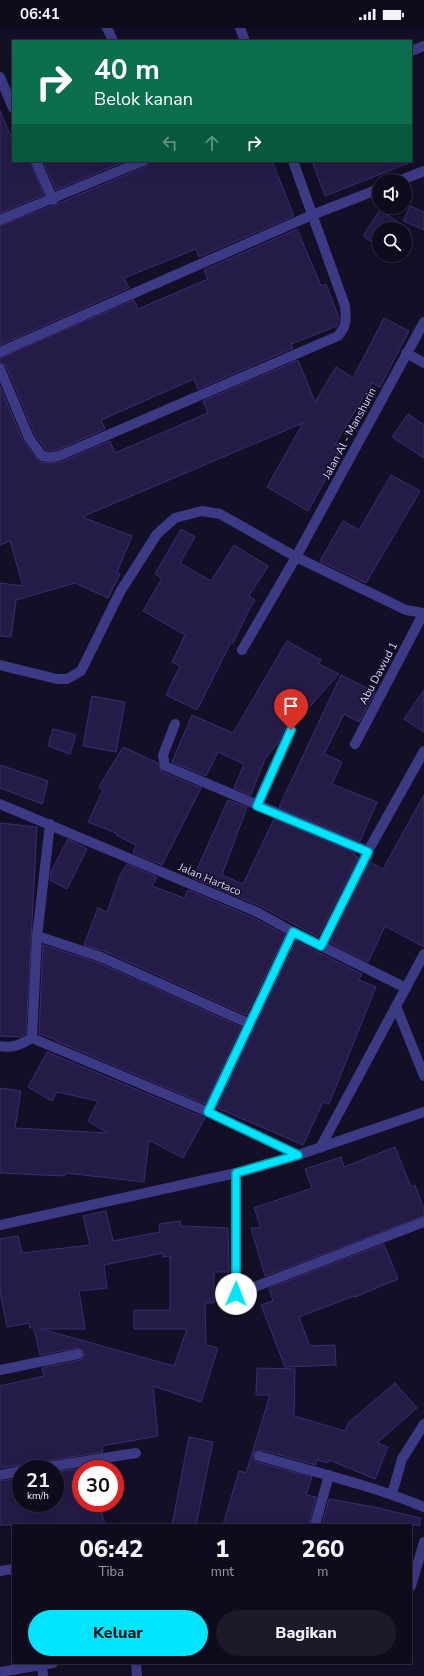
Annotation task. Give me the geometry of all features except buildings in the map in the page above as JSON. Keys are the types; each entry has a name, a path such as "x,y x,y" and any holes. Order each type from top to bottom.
{"street":[{"path":"107,28 113,40"},
{"path":"240,28 245,40"},
{"path":"412,51 424,46"},
{"path":"0,77 12,106"},
{"path":"36,162 53,200"},
{"path":"0,220 53,200 141,162"},
{"path":"0,369 29,438 36,450 42,456 49,458 59,456 338,336 345,328 345,306 293,162"},
{"path":"412,176 424,171"},
{"path":"0,352 312,215 372,192"},
{"name":"Jalan Al - Manshurin","path":"242,650 296,557 424,322"},
{"path":"406,353 424,363"},
{"path":"0,665 57,678 68,678 81,671 120,592 157,534 174,518 202,511 220,514 296,557 406,610 424,613"},
{"name":"Abu Dawud 1","path":"355,744 424,613"},
{"path":"175,724 164,755 165,766 368,852"},
{"path":"257,806 291,730"},
{"path":"321,946 368,852 424,751"},
{"name":"Jalan Hartaco","path":"0,804 257,912 293,932 406,988"},
{"path":"32,1038 37,936 50,824"},
{"path":"208,1112 293,932"},
{"path":"37,936 101,957 250,1024"},
{"path":"320,1148 424,954"},
{"path":"396,1006 424,1076"},
{"path":"0,1046 18,1046 32,1038"},
{"path":"32,1038 208,1112 298,1155"},
{"path":"0,1225 197,1180 236,1173 320,1148 424,1112"},
{"path":"236,1173 236,1294 424,1222"},
{"path":"0,1370 78,1354"},
{"path":"392,1494 402,1459 424,1424"},
{"path":"64,1464 136,1453"},
{"path":"259,1456 329,1474 392,1494 424,1507"},
{"path":"0,1475 12,1473"},
{"path":"315,1524 329,1474"},
{"path":"412,1583 424,1542"},
{"path":"0,1571 12,1568"},
{"path":"0,1672 48,1664"},
{"path":"136,1664 137,1676"},
{"path":"42,1665 43,1676"}],"route":[{"path":"236,1294 236,1173 298,1155 208,1112 293,932 321,946 368,852 257,806 291,730"}]}
